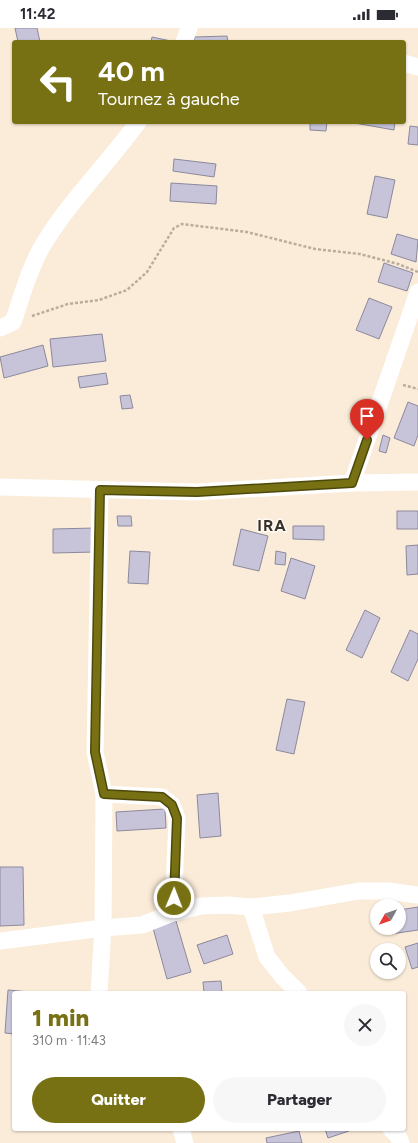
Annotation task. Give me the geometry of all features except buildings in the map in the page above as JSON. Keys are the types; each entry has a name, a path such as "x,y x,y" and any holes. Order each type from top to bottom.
{"street":[{"path":"185,40 189,28"},
{"path":"406,64 418,67"},
{"path":"7,325 42,246 69,206 115,153 137,124"},
{"path":"352,483 418,292"},
{"path":"0,486 197,492 352,483 418,482"},
{"path":"99,991 103,928 104,794 95,752 100,490"},
{"path":"104,794 162,797 172,805 177,818 173,913"},
{"path":"0,942 103,928 142,925 173,913 201,906 227,905 251,907 359,891 388,890 418,895"},
{"path":"251,907 267,956 282,976 297,991"},
{"path":"182,1131 185,1143"},
{"path":"393,1131 398,1136 401,1143"}],"path":[{"path":"7,325 68,304 99,300 127,290 147,272 174,228 182,224 247,232 315,249 360,254 398,264 418,272"}],"district":[{"name":"IRA","path":"272,525"}],"route":[{"path":"174,898 177,818 172,805 162,797 104,794 99,775 95,752 100,490 197,492 352,483 367,440"}]}
